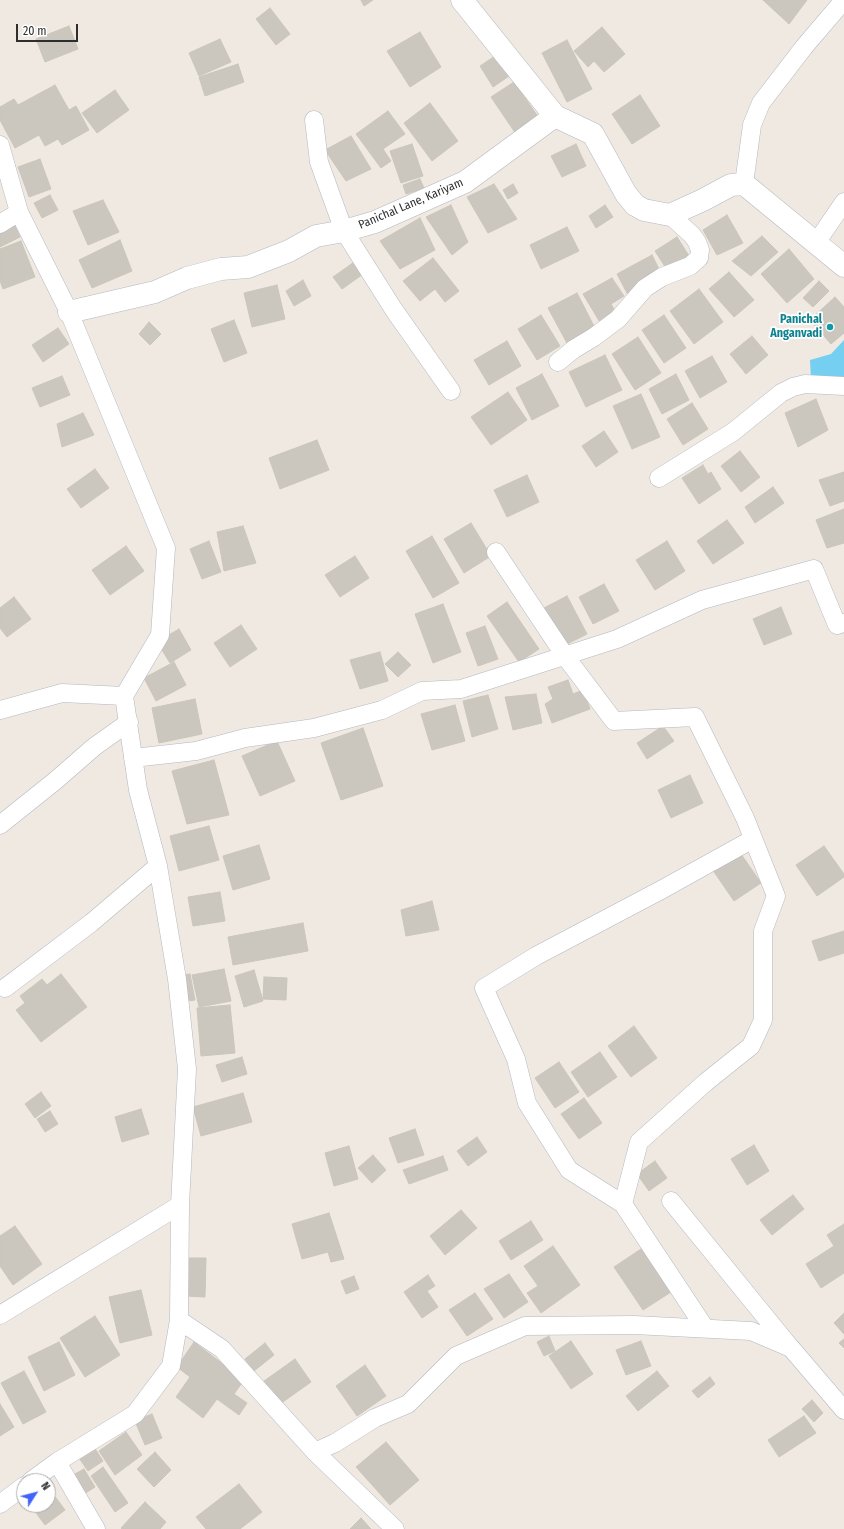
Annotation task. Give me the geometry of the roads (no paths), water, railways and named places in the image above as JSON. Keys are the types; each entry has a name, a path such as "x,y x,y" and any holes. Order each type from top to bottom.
{"street":[{"path":"462,0 555,116 594,134 626,194 635,205 644,210 670,215 692,235 700,250 699,258 690,266 662,277 645,288 618,319 594,338 574,348 558,362"},
{"path":"744,184 752,125 761,103 804,47 844,0"},
{"name":"Panichal Lane, Kariyam","path":"69,312 155,292 187,278 221,269 248,267 289,251 316,236 344,232 375,222 465,182 555,116"},
{"path":"314,120 318,162 344,232 394,310 451,391"},
{"path":"0,145 19,212 69,312 166,548 160,635 124,696 138,790 158,866 177,979 187,1069 180,1205 179,1320 171,1366 135,1414 57,1462 42,1473"},
{"path":"670,215 704,200 731,185 744,184 844,266"},
{"path":"816,243 844,202"},
{"path":"0,224 19,212"},
{"path":"659,478 733,432 781,393 793,387 805,384 844,386"},
{"path":"496,552 565,656 614,721 695,717 745,818 776,896 763,931 763,1020 751,1046 706,1082 639,1142 623,1204"},
{"path":"133,758 196,751 245,738 314,728 382,710 422,691 461,689 618,639 702,600 814,569 838,625 844,623"},
{"path":"0,710 62,693 124,696"},
{"path":"0,825 55,781 94,747 129,722"},
{"path":"705,1328 623,1204 569,1170 527,1103 516,1060 484,988 536,956 661,890 753,839"},
{"path":"5,988 91,923 158,866"},
{"path":"671,1201 791,1348 841,1401"},
{"path":"0,1315 180,1205"},
{"path":"179,1320 222,1349 315,1452 395,1529"},
{"path":"315,1452 335,1443 375,1418 408,1404 456,1356 525,1326 634,1325 751,1331 791,1348"},
{"path":"57,1462 96,1529"},
{"path":"0,1504 16,1492"}],"water":[{"path":"844,340 844,385 811,379 810,360 831,354"}],"place":[{"name":"Panichal Anganvadi","path":"830,327"}]}
